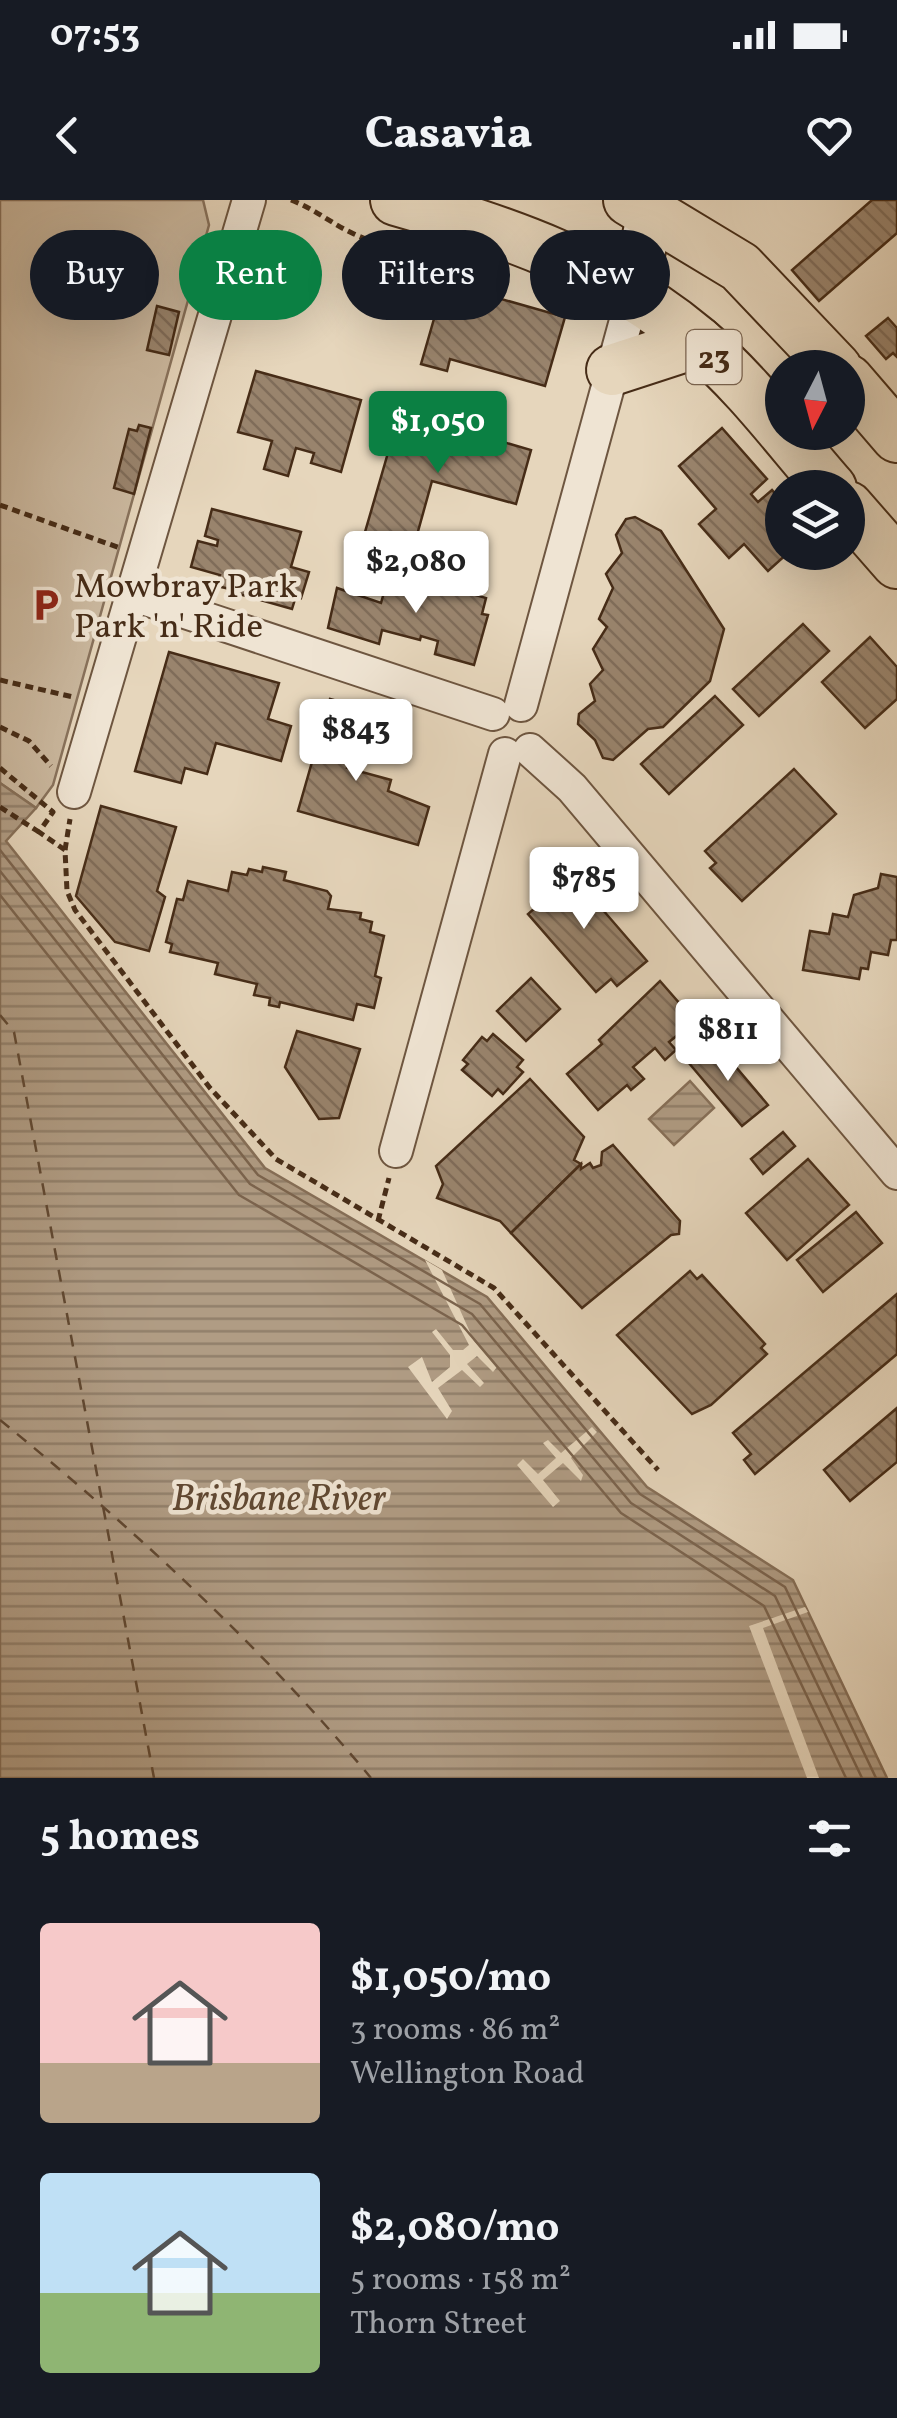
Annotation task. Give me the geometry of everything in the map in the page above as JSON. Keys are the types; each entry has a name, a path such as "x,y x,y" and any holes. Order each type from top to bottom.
{"main road":[{"name":"23","path":"396,200 530,240"},
{"name":"23","path":"658,202 766,291 820,350"},
{"path":"651,230 658,202"},
{"name":"23","path":"668,320 698,342 815,470"},
{"path":"612,370 698,342"},
{"path":"865,400 897,437"},
{"path":"865,526 897,563"}],"street":[{"path":"74,792 249,200"},
{"path":"627,320 507,709 489,736 572,788 897,1173"},
{"path":"132,594 535,715 540,728 518,752 396,1151"}],"path":[{"path":"0,505 123,549 114,580 132,594"},
{"path":"0,680 58,690 99,708"},
{"path":"0,727 29,741 74,792"},
{"path":"0,768 53,812 39,832"},
{"path":"0,807 65,850 67,891 75,910 210,1088 276,1159 494,1288 658,1470"},
{"path":"378,1222 396,1151"}],"shaded area":[{"path":"0,200 203,200 208,230 179,230 179,320 183,320 53,785 36,808 0,783"}],"water":[{"name":"Brisbane River","path":"0,783 36,808 6,841 265,1168 487,1297 647,1487 793,1580 887,1778 0,1778"},
{"path":"690,1081 714,1108 674,1145 649,1119"}],"pier":[{"path":"425,1260 442,1270 474,1341 497,1367 493,1372 477,1356 467,1364 484,1383 480,1387 462,1370 438,1388 452,1411 447,1419 408,1367 422,1357 432,1382 450,1367 450,1355 432,1332 436,1329 453,1350 469,1345"},
{"path":"592,1427 597,1432 571,1458 583,1475 581,1481 563,1463 543,1480 560,1501 553,1507 517,1465 523,1459 538,1474 556,1458 543,1443 548,1440 561,1453"},
{"path":"805,1607 808,1612 763,1628 819,1778 807,1778 749,1626"}],"building":[{"path":"872,200 897,200 897,233 819,301 792,270"},
{"path":"510,301 530,307 530,320 564,320 545,386 450,359 447,371 421,364 434,320 510,320"},
{"path":"159,307 179,312 169,355 147,350 154,320 159,320"},
{"path":"888,318 897,328 897,357 893,353 886,359 866,336"},
{"path":"256,371 361,400 341,472 311,463 314,453 296,448 288,476 264,469 272,441 238,432"},
{"path":"407,415 416,433 423,419 531,450 516,504 432,481 412,553 363,539 392,439 385,426"},
{"path":"139,425 151,428 134,494 114,488 129,429 137,431"},
{"path":"722,428 765,477 751,494 758,502 765,496 765,568 744,544 729,558 699,524 716,509 679,466"},
{"path":"212,509 301,532 291,567 309,572 301,598 296,596 292,609 239,594 242,581 237,579 234,590 217,586 220,575 191,567 198,541 217,546 218,540 205,536"},
{"path":"635,517 661,531 724,629 710,681 663,727 648,729 613,760 603,758 595,740 578,724 579,714 595,701 590,684 603,670 593,649 607,627 599,619 613,588 606,574 622,553 616,535 626,519"},
{"path":"405,574 486,598 482,614 488,615 474,665 435,654 438,641 421,636 420,640 382,630 379,644 328,628 337,588 381,603 387,582 401,587"},
{"path":"803,624 829,651 759,716 733,689"},
{"path":"870,637 897,667 897,699 865,728 822,682"},
{"path":"169,652 279,683 268,719 291,726 281,761 216,743 207,774 185,768 181,783 135,771"},
{"path":"715,696 743,725 669,794 641,764"},
{"path":"330,699 378,712 372,732 346,724 341,740 354,744 347,768 391,780 388,791 429,807 418,845 298,811"},
{"path":"794,769 836,814 742,901 710,868 716,863 705,851"},
{"path":"101,806 176,827 157,891 165,897 149,951 115,942 76,896"},
{"path":"564,865 647,961 617,986 611,979 596,992 528,914 543,901 534,891"},
{"path":"263,867 286,872 284,880 327,891 331,896 328,909 361,913 360,919 372,922 370,932 384,936 375,976 381,978 374,1008 357,1004 353,1020 280,1002 279,1007 269,1005 270,998 254,995 257,984 215,974 218,963 170,952 172,944 166,942 177,899 183,900 188,881 228,891 232,872 247,875 249,869 262,872"},
{"path":"881,874 897,877 897,940 891,940 888,955 871,952 868,969 861,968 859,979 803,970 810,931 829,934 833,914 848,917 854,895 878,888"},
{"path":"531,978 560,1009 526,1041 497,1011"},
{"path":"660,981 695,1021 669,1042 676,1050 665,1060 655,1048 633,1067 644,1079 631,1090 627,1085 598,1110 567,1074 602,1044 599,1040"},
{"path":"297,1031 360,1049 339,1118 319,1119 285,1067"},
{"path":"493,1034 523,1060 517,1067 523,1072 503,1094 498,1089 492,1096 462,1070 468,1064 463,1060 482,1037 487,1041"},
{"path":"714,1041 768,1105 742,1126 688,1062"},
{"path":"530,1079 584,1137 574,1160 581,1164 511,1233 500,1221 437,1198 443,1184 436,1166"},
{"path":"783,1132 795,1146 763,1174 751,1159"},
{"path":"613,1145 680,1221 679,1234 671,1235 582,1308 511,1233 581,1164 581,1169 590,1163 593,1168 601,1165 602,1152"},
{"path":"808,1159 849,1205 787,1260 746,1213"},
{"path":"856,1212 882,1243 823,1292 797,1260"},
{"path":"690,1271 697,1279 702,1275 765,1344 761,1348 767,1354 711,1405 692,1414 617,1335"},
{"path":"897,1294 897,1354 755,1474 744,1460 751,1454 733,1433"},
{"path":"897,1408 897,1462 850,1501 824,1470"}],"ferry route":[{"path":"0,1015 14,1032 154,1778"},
{"path":"0,1420 194,1590 285,1682 371,1778"}],"place":[{"name":"Mowbray Park Park 'n' Ride","path":"46,605"}]}
